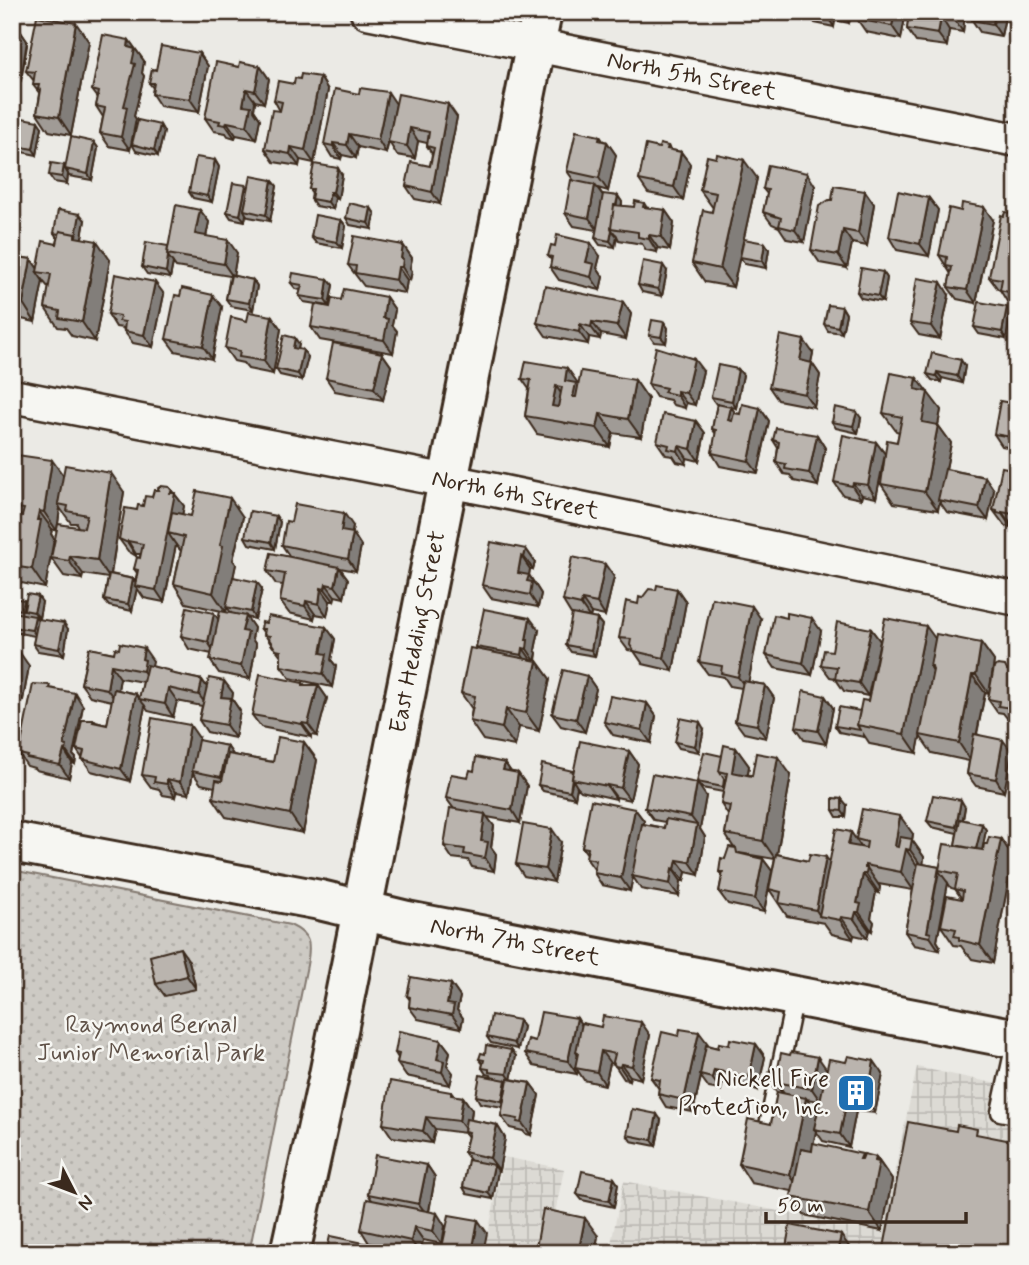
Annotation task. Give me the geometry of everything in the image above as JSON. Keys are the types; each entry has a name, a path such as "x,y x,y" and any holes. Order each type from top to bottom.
{"main road":[{"name":"East Hedding Street","path":"290,1253 328,1080 539,29"},
{"name":"North 7th Street","path":"12,842 320,900 1016,1039"}],"street":[{"name":"North 5th Street","path":"367,12 539,29 1017,140"},
{"name":"North 6th Street","path":"12,396 447,481 1017,598"}],"lane":[{"path":"768,1125 795,997"},
{"path":"1016,1039 1000,1112 1017,1115"}],"shaded area":[{"path":"917,1067 1017,1088 1017,1253 609,1253 624,1181 882,1231"},
{"path":"504,1157 564,1169 547,1253 484,1253"}],"green space":[{"name":"Raymond Bernal Junior Memorial Park","path":"12,870 290,925 306,936 309,945 307,965 249,1253 47,1253 12,1245"}],"building":[{"path":"859,12 895,12 892,26 857,19"},
{"path":"909,12 955,12 954,19 941,17 938,34 907,29"},
{"path":"973,12 995,12 993,24 972,20"},
{"path":"37,16 76,23 59,117 37,113 41,90 38,89 39,85 33,85 35,72 26,71"},
{"path":"12,28 18,29 18,33 12,67"},
{"path":"1017,34 1017,64 1011,63"},
{"path":"103,35 129,40 128,47 135,49 132,63 135,64 124,106 127,107 121,137 100,133 105,108 96,106 99,92 92,90"},
{"path":"161,46 199,53 190,99 152,94 154,83 149,83 152,69 156,70"},
{"path":"216,62 239,67 240,62 260,66 255,91 246,89 243,105 251,106 247,126 227,122 226,125 219,124 220,121 205,118"},
{"path":"301,74 320,77 305,150 291,147 290,154 265,149 272,110 280,111 282,102 274,100 278,81 294,84 295,78 300,79"},
{"path":"360,88 388,92 378,140 349,134 347,145 324,144 335,89 359,94"},
{"path":"398,94 448,104 432,192 406,186 411,162 430,166 434,148 427,146 429,132 410,128 407,146 388,142"},
{"path":"12,116 38,121 33,149 12,145"},
{"path":"138,120 160,125 154,150 132,144"},
{"path":"576,131 600,136 599,140 607,142 599,178 567,171"},
{"path":"71,137 94,142 88,174 65,169"},
{"path":"660,144 668,146 667,149 681,152 674,187 639,180 646,145 659,148"},
{"path":"717,154 744,160 720,269 692,263 703,210 712,212 716,193 700,190 707,156 716,158"},
{"path":"196,157 215,160 207,196 189,192"},
{"path":"51,163 64,165 62,177 49,175"},
{"path":"314,164 338,168 328,202 311,199 313,189 309,189"},
{"path":"768,165 807,173 795,230 779,226 781,218 763,212 768,190 763,189"},
{"path":"251,176 272,180 266,215 244,210"},
{"path":"571,180 595,185 589,218 565,213"},
{"path":"233,183 246,185 240,215 227,212"},
{"path":"834,186 865,191 858,233 843,230 838,255 811,250 819,206 832,200"},
{"path":"898,191 929,198 920,244 889,237"},
{"path":"603,194 618,196 614,205 610,241 595,238"},
{"path":"635,201 644,203 643,207 665,210 661,237 649,235 649,239 638,237 638,232 611,228 614,205 634,207"},
{"path":"349,203 371,208 368,223 346,218"},
{"path":"962,203 984,207 967,290 948,287 952,267 946,266 947,257 939,255 949,208 961,211"},
{"path":"176,205 200,210 195,234 228,240 224,264 167,254"},
{"path":"58,210 80,214 76,236 60,231 59,234 54,233"},
{"path":"1005,212 1017,214 1017,294 1000,290 1002,279 989,277 1001,215 1004,216"},
{"path":"315,215 341,220 337,242 311,237"},
{"path":"60,231 97,241 82,322 59,318 60,311 45,308 51,274 37,272 43,241 57,244"},
{"path":"557,235 591,243 586,262 594,264 591,277 550,267 552,257 548,256 551,245 555,246"},
{"path":"354,236 403,245 402,267 398,267 396,280 355,273 356,266 348,265"},
{"path":"744,239 765,243 762,261 740,257"},
{"path":"146,242 168,246 166,272 142,267"},
{"path":"12,256 31,259 23,303 12,301"},
{"path":"643,261 663,265 658,289 638,285"},
{"path":"861,268 883,272 878,296 857,292"},
{"path":"293,273 328,279 325,300 299,296 302,285 291,283"},
{"path":"115,274 155,282 144,335 124,331 125,322 119,321 120,316 108,314"},
{"path":"231,275 253,280 249,303 226,299"},
{"path":"917,278 941,282 931,326 910,323"},
{"path":"545,286 623,302 617,326 592,322 591,327 580,324 579,332 537,323"},
{"path":"182,288 213,295 203,346 166,339 175,295 180,296"},
{"path":"344,289 386,297 383,318 388,319 384,340 311,327 315,304 330,307 332,298 341,300"},
{"path":"979,302 1007,307 1002,332 974,327"},
{"path":"828,305 842,307 838,327 824,324"},
{"path":"249,312 272,316 264,361 239,357 240,351 225,348 231,317 247,321"},
{"path":"652,320 664,322 661,337 649,335"},
{"path":"284,335 295,338 293,348 303,350 298,374 276,369"},
{"path":"780,335 804,340 800,360 812,363 805,394 769,387"},
{"path":"333,343 382,353 374,388 326,378"},
{"path":"656,347 694,359 686,393 677,391 677,395 664,392 666,388 648,384"},
{"path":"932,353 961,360 957,376 937,372 936,376 927,374"},
{"path":"526,361 567,368 565,381 576,383 573,397 576,397 581,371 635,380 628,419 600,414 597,428 525,416 531,380 522,379","holes":["556,386 562,387 558,407 552,406"]},
{"path":"718,365 738,369 732,401 711,397"},
{"path":"891,373 917,378 915,389 928,392 922,422 938,425 925,492 881,484 887,440 897,442 902,417 883,413"},
{"path":"1013,373 1017,374 1017,397 1008,395"},
{"path":"1000,401 1017,404 1017,438 994,434"},
{"path":"717,404 731,407 728,420 732,421 734,413 740,414 742,404 760,408 749,461 712,453 716,430 712,429"},
{"path":"835,407 857,412 853,426 832,422"},
{"path":"663,414 696,421 691,449 679,446 678,451 668,449 669,445 657,442"},
{"path":"776,428 817,435 809,473 785,469 786,464 776,462 779,442 773,440"},
{"path":"843,435 876,442 868,485 853,483 852,486 834,482"},
{"path":"17,455 52,460 44,512 39,511 37,520 41,520 32,569 12,566 12,514 22,516 24,509 12,507 12,476"},
{"path":"65,465 111,473 97,560 70,556 69,561 51,558 58,524 84,528 87,515 67,511 68,506 58,504"},
{"path":"1002,467 1017,470 1017,496 1013,514 997,513 993,510"},
{"path":"945,469 985,477 979,508 938,500"},
{"path":"161,486 169,487 172,491 170,493 175,493 156,590 135,586 138,570 134,569 143,544 119,539 125,508 137,510 138,505 143,506 145,496 152,497 154,490 159,490"},
{"path":"197,491 230,498 213,593 174,584 184,537 168,533 172,512 191,516"},
{"path":"295,504 344,513 341,531 353,533 348,559 282,545 286,521 291,522"},
{"path":"250,511 276,516 271,542 245,537"},
{"path":"491,542 526,549 524,557 521,556 518,573 529,575 527,581 532,582 530,595 482,585"},
{"path":"271,553 339,567 335,586 326,584 325,589 321,588 319,604 306,601 305,606 280,601 285,574 267,571"},
{"path":"572,557 605,564 597,603 582,600 581,605 563,601"},
{"path":"109,574 133,579 128,604 104,600"},
{"path":"233,577 257,582 251,612 226,607"},
{"path":"657,585 677,589 664,658 634,651 630,645 631,639 619,638 626,601 638,604 639,597 642,598 649,589 656,590"},
{"path":"27,594 38,596 34,612 24,610"},
{"path":"12,598 24,600 22,610 12,608"},
{"path":"712,598 752,606 738,677 721,673 722,666 699,662"},
{"path":"187,607 214,613 208,642 181,636"},
{"path":"484,609 530,618 527,649 523,648 522,655 476,647"},
{"path":"220,611 246,616 242,631 248,632 241,666 210,660"},
{"path":"12,612 35,616 32,630 12,627"},
{"path":"787,613 812,618 803,663 766,655 774,615 787,618"},
{"path":"572,614 597,619 591,650 566,645"},
{"path":"268,616 326,627 321,653 327,654 323,674 281,666 281,651 276,650 269,639 270,636 264,635 265,629 261,629 262,622 266,623"},
{"path":"885,618 926,626 904,734 857,725 862,700 868,701"},
{"path":"38,619 64,623 59,649 33,644"},
{"path":"837,622 871,629 859,683 835,679 837,667 821,665 824,650 832,651"},
{"path":"936,634 981,643 959,743 920,735 933,670 930,666"},
{"path":"120,643 144,648 143,671 111,665 107,689 81,684 89,648 114,653 115,648 119,649"},
{"path":"12,647 16,647 12,670"},
{"path":"470,648 537,661 526,713 506,709 502,728 470,721 475,696 461,693"},
{"path":"1016,657 1017,717 1009,716 1011,708 998,706 999,701 988,699 994,667 1005,666 1007,670 1013,671"},
{"path":"147,665 202,680 199,695 168,688 165,704 139,699"},
{"path":"563,670 587,676 576,719 552,714"},
{"path":"260,674 303,685 318,685 308,724 252,715"},
{"path":"209,678 224,681 221,697 231,698 226,725 199,720"},
{"path":"743,681 765,685 757,725 735,721"},
{"path":"33,684 50,685 49,688 75,693 64,745 67,746 66,751 64,750 60,765 19,754"},
{"path":"114,689 136,694 121,769 82,759 84,751 76,749 82,720 94,720 93,722 107,725"},
{"path":"803,691 825,696 818,731 796,727"},
{"path":"610,696 647,703 642,730 604,722"},
{"path":"839,707 860,711 857,725 860,730 835,726"},
{"path":"152,718 190,725 180,782 167,779 167,784 154,782 155,777 142,775"},
{"path":"680,718 700,722 695,746 675,742"},
{"path":"974,734 1003,740 996,779 967,774"},
{"path":"278,737 304,742 290,814 213,798 216,780 222,781 228,754 273,762"},
{"path":"198,740 227,746 221,777 192,771"},
{"path":"580,741 629,751 621,788 572,779"},
{"path":"724,745 736,748 732,772 752,776 756,753 778,757 763,841 725,834 730,806 721,804 727,773 719,771"},
{"path":"704,752 722,756 719,771 724,779 723,787 697,782"},
{"path":"476,757 505,763 503,770 518,773 512,810 446,798 451,774 468,777 470,770 474,771"},
{"path":"542,764 573,771 570,791 538,785"},
{"path":"652,774 697,783 691,817 645,808"},
{"path":"933,795 961,800 956,827 927,821"},
{"path":"833,798 842,799 842,811 833,810"},
{"path":"591,800 635,809 621,878 594,873 596,860 586,858 588,848 582,847"},
{"path":"450,808 485,814 481,841 488,842 485,858 464,854 465,849 444,846"},
{"path":"862,809 900,816 895,846 898,847 900,837 912,839 910,850 906,849 901,872 865,865 866,874 863,874 857,903 861,904 854,919 841,917 840,920 819,916 836,829 851,832 848,845 866,848 867,842 856,839"},
{"path":"666,819 697,825 690,862 677,860 675,869 672,868 670,884 632,876 642,824 664,828"},
{"path":"960,819 982,824 976,849 955,845"},
{"path":"523,824 552,829 545,869 516,864"},
{"path":"989,837 1001,839 980,945 959,940 959,937 954,936 956,929 941,926 947,896 962,899 963,891 955,889 958,874 939,870 944,844 983,850"},
{"path":"729,847 736,848 737,853 763,859 755,899 719,892 723,872 719,872 721,858 725,859"},
{"path":"776,854 808,861 810,854 826,857 816,910 779,903 781,892 769,889"},
{"path":"918,863 939,867 927,932 931,933 930,937 905,932"},
{"path":"180,948 187,976 156,984 150,956"},
{"path":"411,977 451,984 447,1004 454,1005 452,1015 409,1007 410,997 407,996"},
{"path":"541,1012 577,1018 568,1061 525,1053 528,1039 535,1041"},
{"path":"491,1015 519,1020 514,1043 487,1037"},
{"path":"603,1016 641,1022 632,1066 615,1066 615,1054 601,1051 597,1072 575,1068 582,1023 601,1027"},
{"path":"680,1029 699,1032 684,1100 658,1094 660,1080 651,1078 662,1032 679,1036"},
{"path":"399,1031 441,1040 437,1059 444,1061 442,1072 397,1063 399,1054 395,1053"},
{"path":"730,1039 756,1044 749,1077 714,1070 712,1078 700,1075 706,1045 718,1048 719,1043 729,1045"},
{"path":"486,1045 511,1050 507,1074 489,1072 489,1069 482,1068 484,1060 479,1059 481,1053 485,1054"},
{"path":"791,1052 818,1057 812,1089 776,1082 776,1085 770,1084 773,1072 777,1073 781,1053 790,1055"},
{"path":"848,1056 874,1061 867,1100 847,1099 840,1134 814,1129 829,1059 846,1062"},
{"path":"480,1075 506,1080 502,1101 476,1096"},
{"path":"508,1079 530,1083 522,1123 517,1122 518,1119 501,1116"},
{"path":"390,1081 451,1092 451,1095 463,1097 459,1121 426,1117 423,1131 383,1124"},
{"path":"777,1092 806,1098 790,1175 739,1164 748,1119 771,1124"},
{"path":"632,1109 657,1114 652,1140 627,1135"},
{"path":"466,1119 497,1125 490,1158 464,1152 469,1132 464,1131"},
{"path":"908,1122 956,1131 957,1125 977,1129 976,1134 1017,1142 1017,1253 883,1253"},
{"path":"813,1143 862,1154 860,1159 864,1154 876,1157 875,1161 879,1162 869,1212 791,1197 801,1149 812,1151"},
{"path":"375,1155 427,1165 419,1204 368,1194"},
{"path":"468,1160 494,1165 488,1193 463,1187"},
{"path":"582,1171 614,1178 609,1201 577,1194"},
{"path":"367,1199 437,1213 433,1231 414,1227 411,1241 361,1230"},
{"path":"543,1209 585,1218 579,1249 568,1246 567,1253 535,1253"},
{"path":"449,1215 478,1220 472,1253 441,1252"},
{"path":"790,1225 841,1235 837,1253 785,1253"},
{"path":"330,1236 412,1253 326,1253"}],"place":[{"name":"Nickell Fire Protection, Inc.","path":"856,1093"}]}
